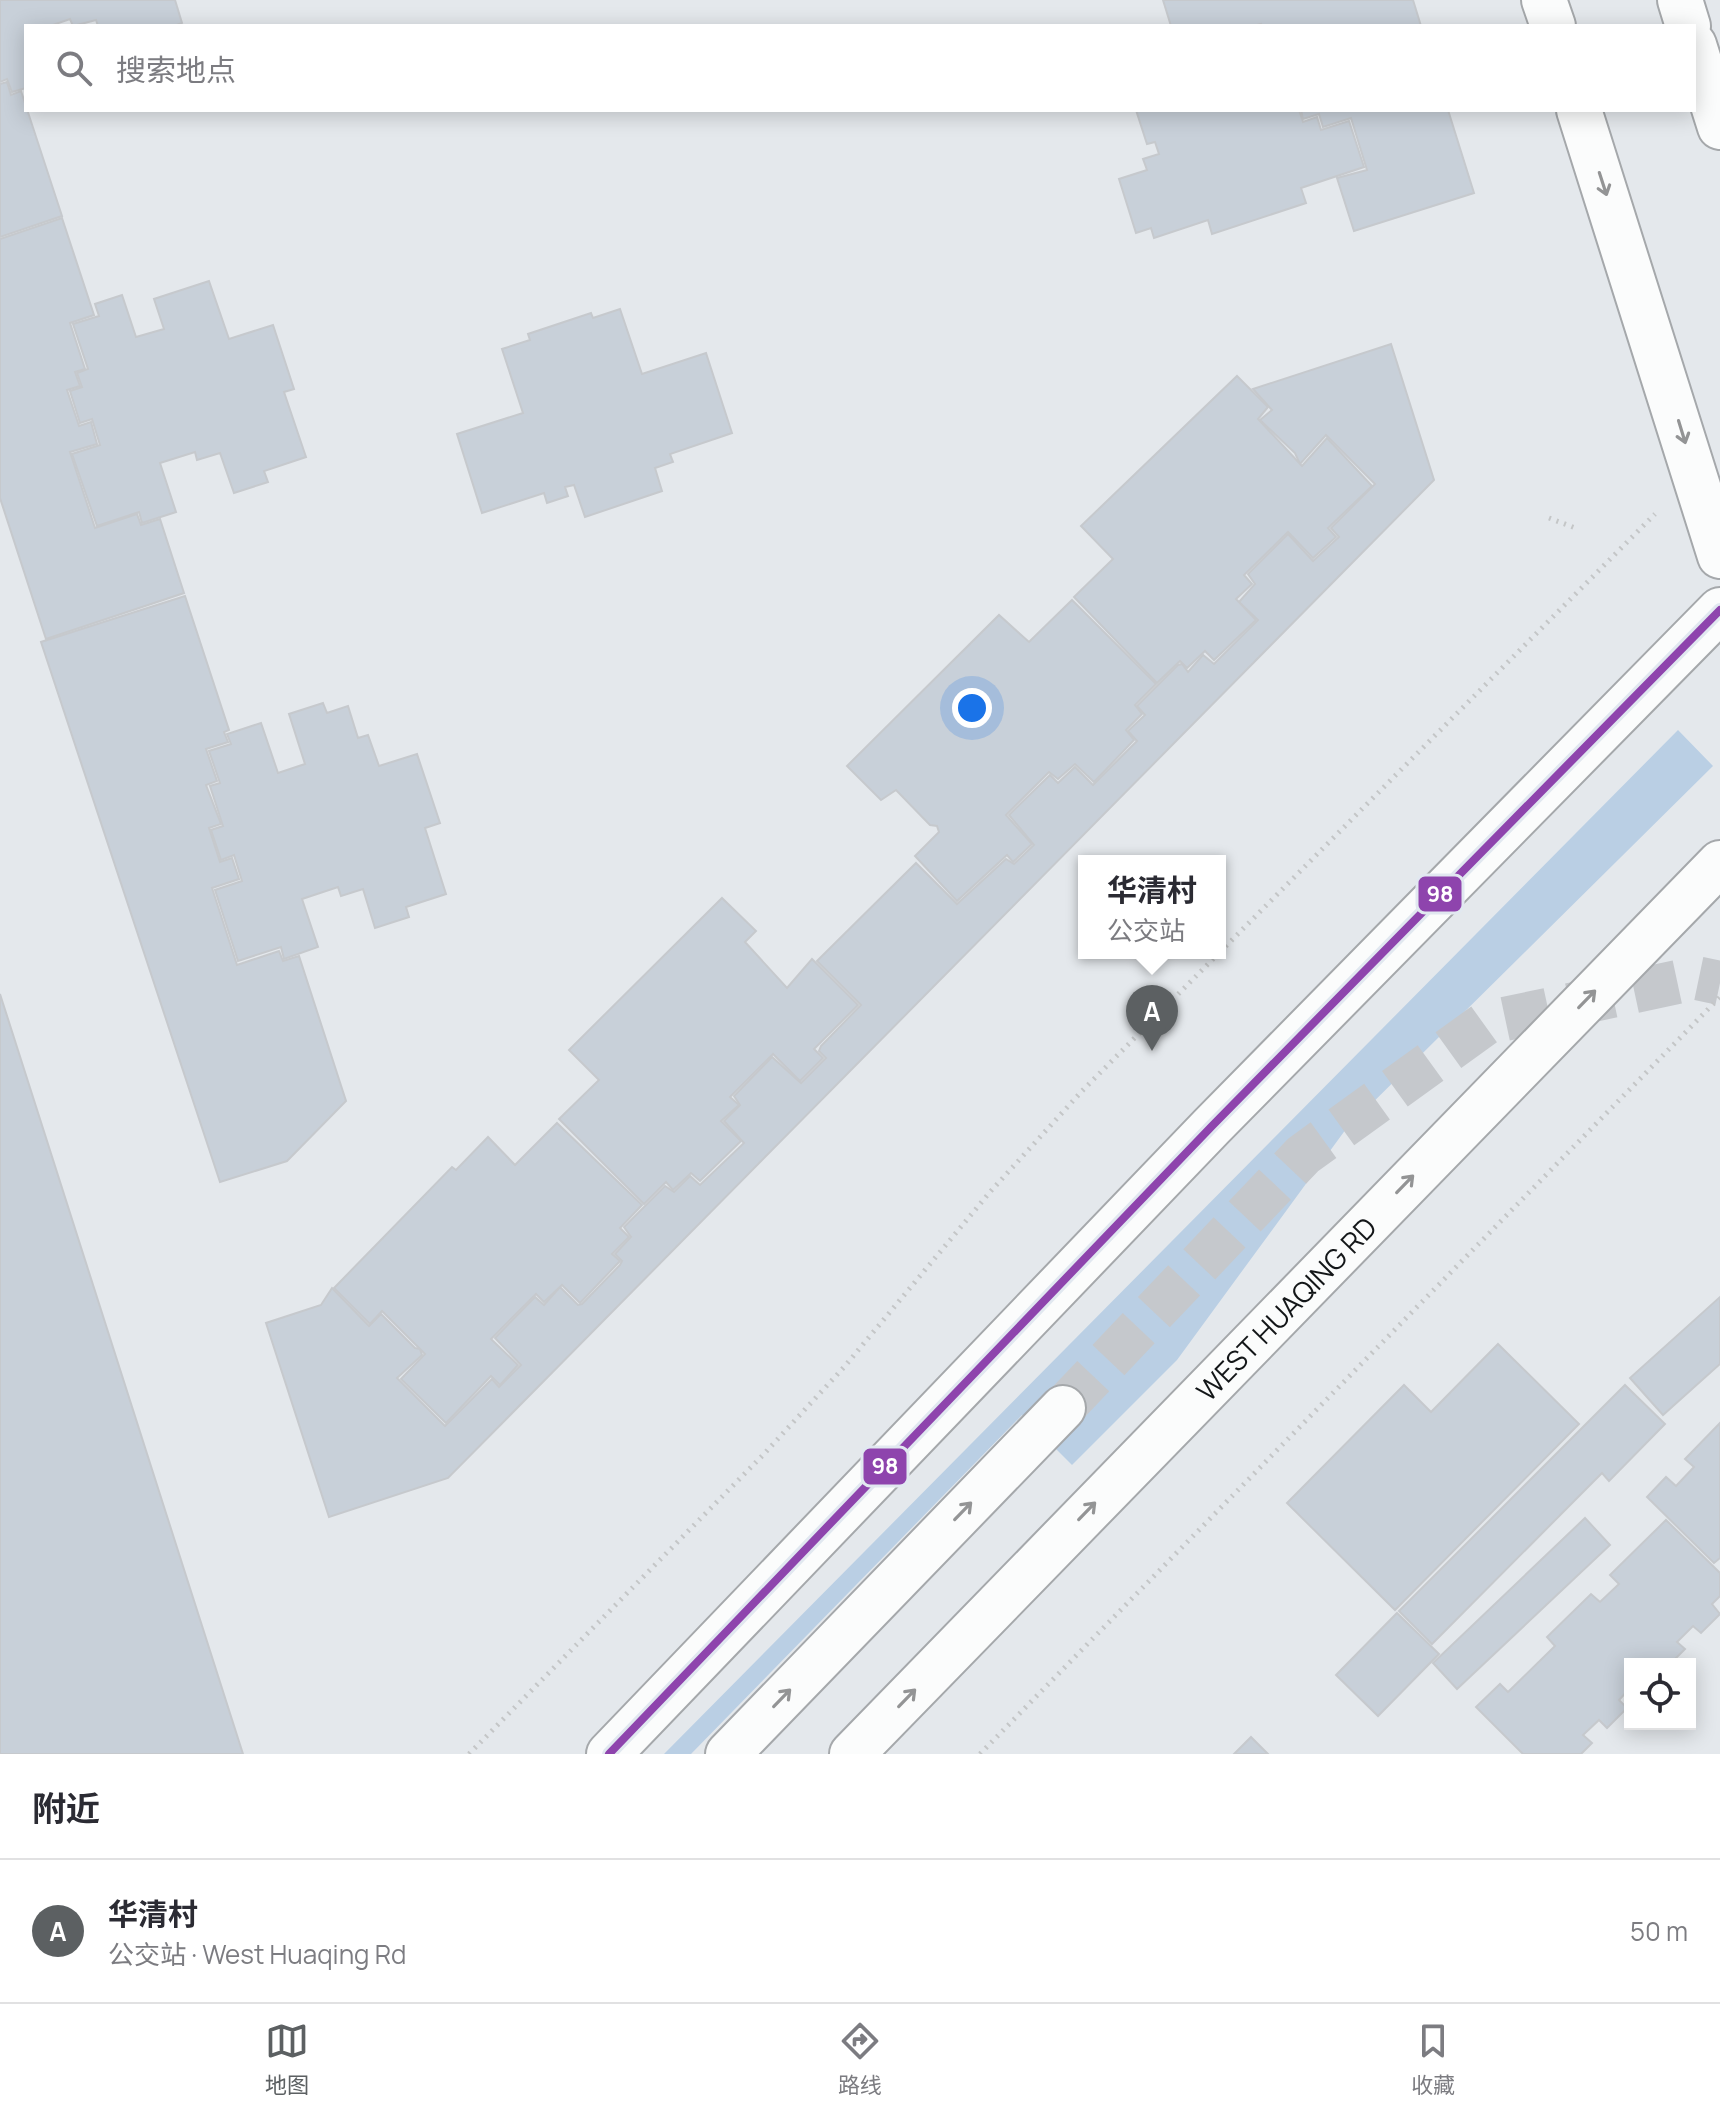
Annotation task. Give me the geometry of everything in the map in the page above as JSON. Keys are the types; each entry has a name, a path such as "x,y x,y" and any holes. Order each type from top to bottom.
{"main road":[{"path":"1544,0 1552,24"},
{"path":"1680,0 1687,24"},
{"path":"1696,51 1720,127"},
{"path":"1580,112 1720,556"},
{"path":"609,1754 1212,1126 1720,610"},
{"name":"WEST HUAQING RD","path":"852,1754 1720,863"},
{"path":"728,1754 1063,1408"}],"path":[{"path":"1226,945 1694,473"},
{"path":"1549,518 1578,529"},
{"path":"469,1754 773,1444 845,1366 1021,1158 1082,1091 1212,959"},
{"path":"980,1754 1720,997"}],"shaded area":[{"path":"1678,730 1713,766 1346,1129 1177,1360 1072,1465 1022,1415 691,1754 664,1754"}],"building":[{"path":"0,0 175,0 182,23 179,24 97,24 96,20 72,24 70,19 56,24 24,24 24,89 12,92 7,79 0,82"},
{"path":"1163,0 1413,0 1420,24 1261,24 1170,24"},
{"path":"7,82 11,95 21,91 24,112 28,112 62,216 0,237 0,84"},
{"path":"1137,112 1300,112 1303,122 1317,117 1321,130 1349,121 1364,167 1301,188 1306,203 1212,234 1208,220 1154,238 1151,228 1136,233 1119,179 1147,170 1143,159 1159,154 1155,142 1147,144"},
{"path":"1301,112 1449,112 1474,193 1354,231 1337,178 1367,170 1351,118 1323,127 1319,114 1303,119"},
{"path":"62,218 94,315 70,323 85,369 75,372 80,386 67,390 79,426 91,422 97,444 70,452 95,528 137,514 141,525 160,519 184,593 46,639 0,498 0,239"},
{"path":"209,281 229,339 273,325 294,389 284,392 306,457 264,471 268,482 234,493 220,453 197,460 195,452 160,463 176,512 142,523 139,512 97,526 72,454 100,445 92,419 80,423 70,391 82,387 77,373 88,369 73,324 99,316 95,304 122,295 136,337 164,329 154,299"},
{"path":"620,309 642,374 706,353 732,433 670,454 673,462 655,468 662,491 585,517 574,485 565,487 568,496 547,503 544,493 482,513 457,434 523,413 502,349 530,340 528,334 591,313 593,318"},
{"path":"1391,344 1434,480 448,1478 329,1517 266,1323 321,1305 332,1288 369,1326 381,1314 415,1348 420,1349 422,1355 397,1378 445,1426 492,1379 499,1387 521,1365 495,1338 535,1297 544,1305 560,1287 578,1305 582,1304 620,1265 622,1261 615,1254 631,1237 624,1227 665,1186 674,1192 690,1176 700,1185 744,1143 724,1121 740,1105 734,1096 772,1057 801,1083 826,1058 819,1051 821,1046 861,1005 817,961 916,863 957,904 1006,859 1014,864 1034,845 1009,815 1050,775 1058,783 1075,767 1093,785 1137,741 1128,731 1145,715 1137,706 1178,665 1182,664 1188,672 1203,655 1214,664 1258,620 1239,602 1255,584 1248,574 1288,534 1313,561 1339,537 1331,528 1375,484 1326,435 1300,464 1295,453 1260,420 1272,410 1253,389"},
{"path":"1237,376 1268,407 1258,419 1302,466 1327,438 1372,486 1328,528 1336,537 1313,558 1288,532 1244,575 1252,584 1236,599 1256,620 1214,660 1205,651 1187,668 1180,661 1157,683 1074,597 1113,559 1081,526"},
{"path":"185,596 229,730 224,732 228,742 206,749 217,781 206,785 221,824 209,828 220,862 232,858 239,879 212,888 237,965 279,951 283,961 299,956 346,1101 287,1161 220,1182 41,642"},
{"path":"1072,600 1156,684 1135,705 1142,714 1126,730 1134,740 1094,782 1075,764 1058,779 1049,772 1006,815 1032,844 1013,862 1007,855 957,901 915,856 939,832 937,826 930,825 896,790 881,800 847,766 999,615 1029,642"},
{"path":"323,703 327,713 348,706 358,738 368,735 379,766 417,754 440,823 425,828 446,894 406,907 409,917 375,928 363,889 341,896 338,887 302,899 318,947 284,959 281,947 238,961 215,890 242,881 234,855 221,860 211,830 223,826 210,786 220,783 209,751 231,744 227,734 261,723 278,773 305,764 289,714"},
{"path":"722,898 756,931 745,942 787,988 812,959 858,1005 814,1049 823,1058 800,1081 773,1054 730,1097 739,1105 721,1121 741,1141 700,1181 691,1173 673,1190 666,1182 644,1204 559,1119 599,1080 569,1050"},
{"path":"0,994 243,1754 0,1754"},
{"path":"557,1123 642,1205 620,1228 629,1237 612,1254 620,1261 580,1303 562,1285 544,1302 536,1294 491,1339 518,1365 500,1385 491,1376 446,1423 401,1379 425,1354 382,1311 370,1324 334,1288 452,1167 456,1170 488,1137 515,1165"},
{"path":"1720,1297 1720,1364 1663,1415 1630,1378"},
{"path":"1498,1344 1579,1424 1395,1610 1287,1503 1404,1385 1431,1412"},
{"path":"1625,1385 1665,1424 1609,1481 1602,1473 1432,1644 1399,1611"},
{"path":"1720,1423 1720,1558 1714,1563 1647,1497 1666,1477 1676,1486 1694,1467 1685,1459"},
{"path":"1585,1518 1610,1545 1457,1689 1433,1663"},
{"path":"1666,1520 1720,1573 1720,1596 1712,1604 1720,1614 1701,1633 1693,1626 1677,1642 1685,1649 1676,1658 1624,1658 1624,1695 1619,1700 1624,1705 1624,1711 1607,1728 1599,1720 1583,1735 1592,1743 1581,1754 1523,1754 1476,1707 1500,1684 1508,1692 1555,1646 1547,1637 1591,1594 1600,1602 1619,1584 1610,1575"},
{"path":"1397,1613 1439,1654 1378,1716 1336,1675"},
{"path":"1251,1737 1268,1754 1234,1754"}],"tunnel":[{"path":"1063,1408 1303,1155 1486,1023 1696,978 1720,983"}],"transit line":[{"name":"98","path":"609,1754 1212,1126 1720,610"}],"place":[{"name":"华清村","path":"1152,1051"}]}
